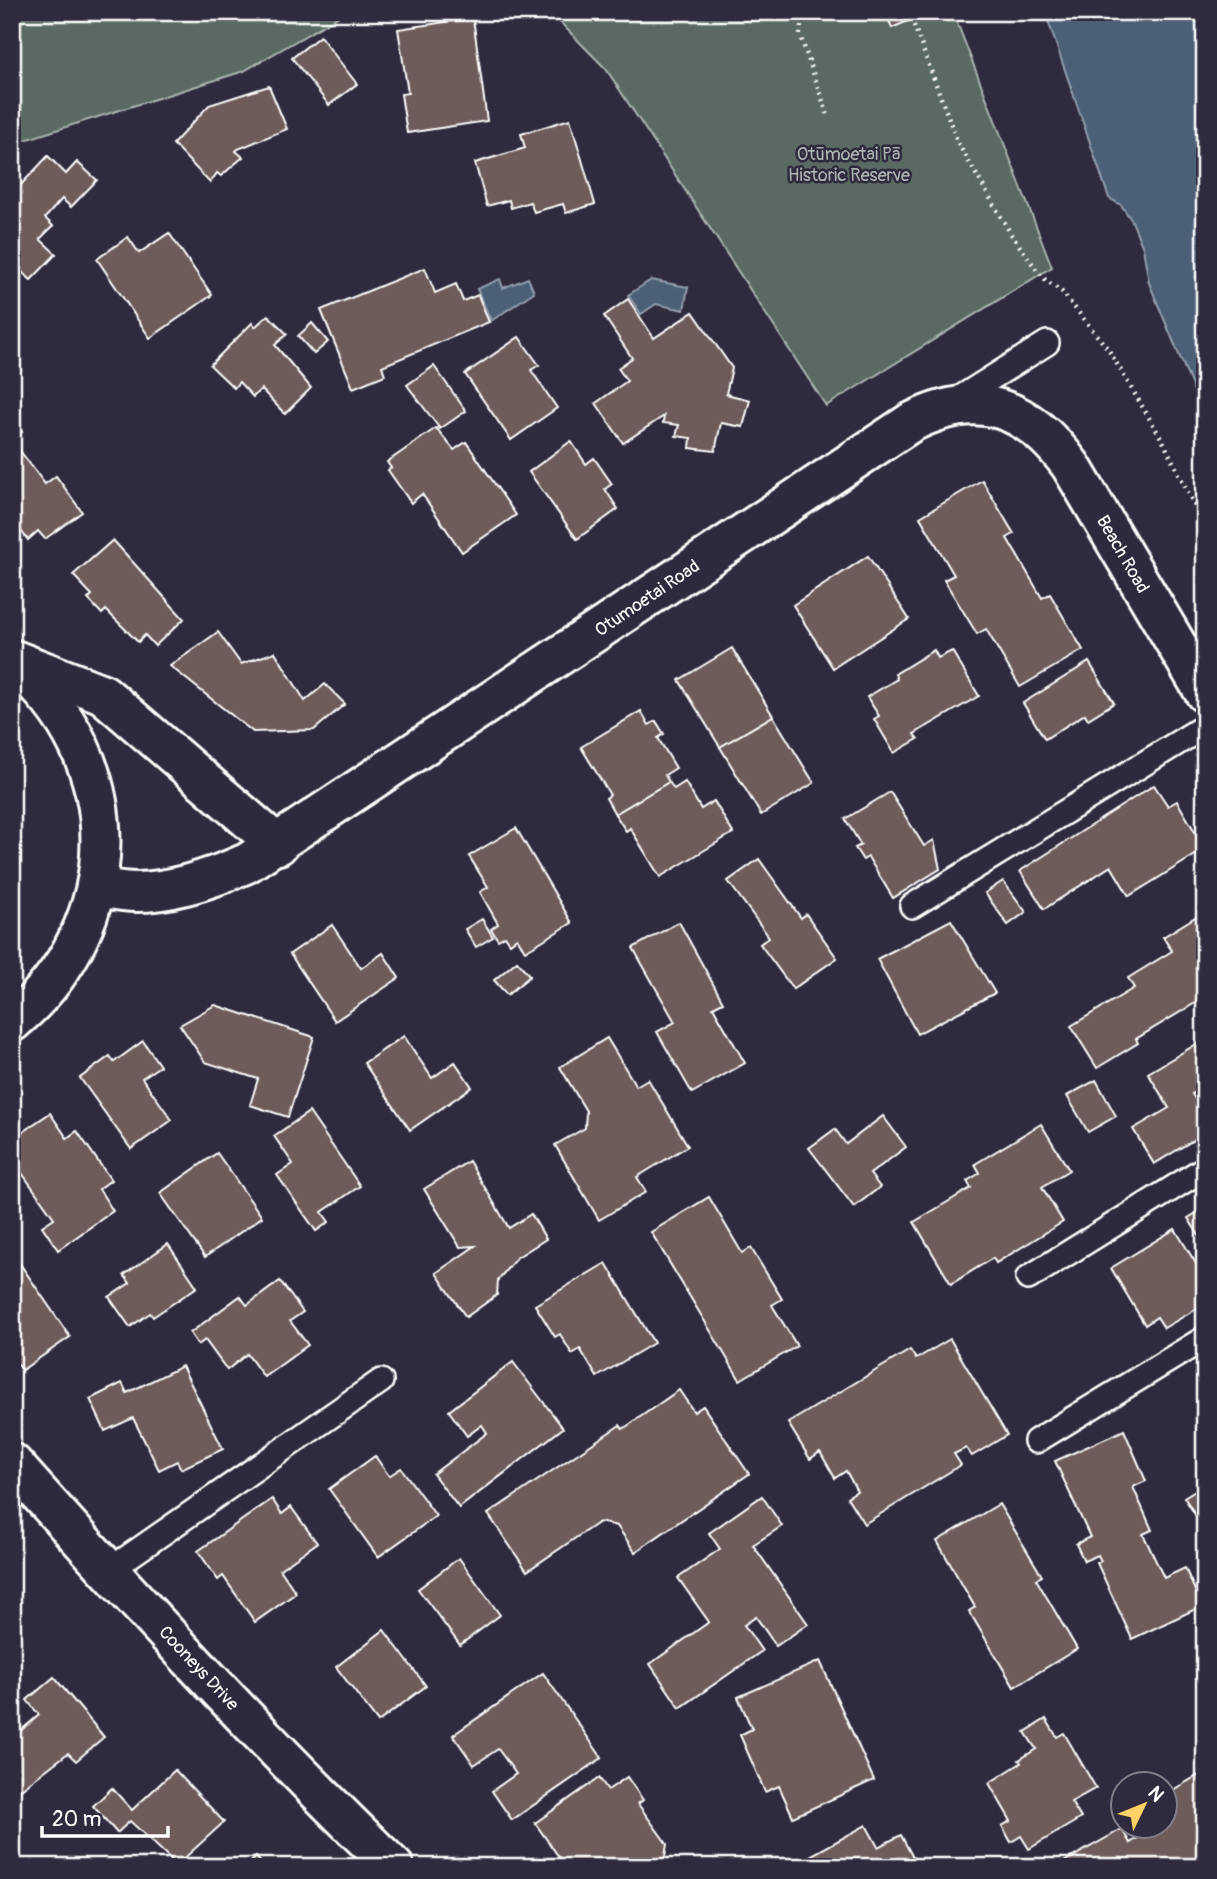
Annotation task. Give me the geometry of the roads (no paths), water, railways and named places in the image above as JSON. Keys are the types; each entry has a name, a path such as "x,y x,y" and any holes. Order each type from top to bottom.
{"street":[{"name":"Otumoetai Road","path":"98,887 136,892 194,883 247,863 278,845 910,423 946,407 982,405 1017,414 1031,422"},
{"name":"Beach Road","path":"1031,422 1056,445 1071,466 1205,693"},
{"path":"12,661 103,694 278,845"},
{"path":"12,661 33,679 75,735 92,775 100,821 101,860 98,887 81,934 62,968 41,996 12,1022"},
{"name":"Cooneys Drive","path":"12,1463 108,1571 314,1790 394,1867"}],"lane":[{"path":"946,407 1047,342"},
{"path":"912,906 1205,726"},
{"path":"1028,1278 1205,1168"},
{"path":"1035,1441 1205,1338"},
{"path":"108,1571 381,1381"}],"water":[{"path":"1045,12 1205,12 1205,417 1149,283 1143,248 1132,221 1121,205 1109,198"},
{"path":"528,278 534,292 491,321 477,289 500,279 503,288"},
{"path":"651,280 688,287 684,310 656,304 641,314 628,295"}],"park label":[{"name":"Otūmoetai Pā Historic Reserve","path":"849,164"}]}
